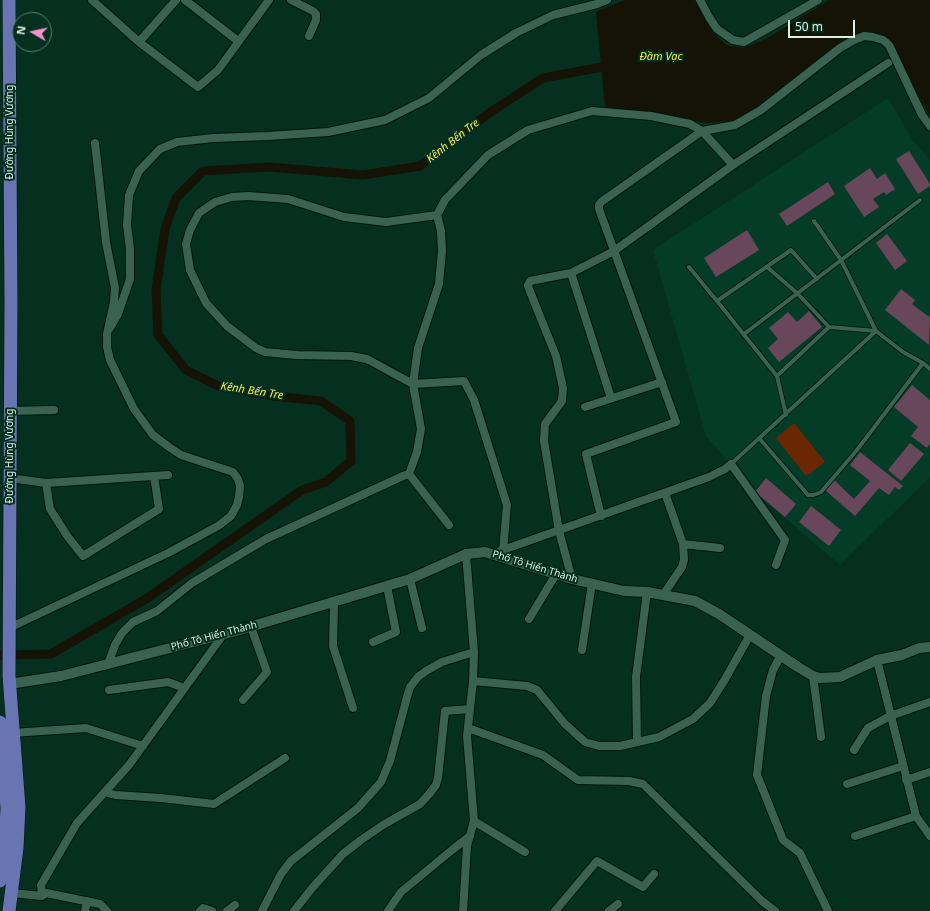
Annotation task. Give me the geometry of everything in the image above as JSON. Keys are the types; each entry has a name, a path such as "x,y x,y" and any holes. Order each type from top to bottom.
{"main road":[{"name":"Đường Hùng Vương","path":"9,0 5,301 10,411 10,478 9,634 6,682 19,807 9,911"},
{"path":"0,722 7,808 0,881"}],"street":[{"path":"92,0 139,42 198,87 218,70 268,0"},
{"path":"139,42 176,0"},
{"path":"185,0 238,41"},
{"path":"291,0 316,14 316,20 309,36"},
{"path":"107,334 118,314 130,279 130,249 127,225 129,195 139,171 160,149 177,142 213,138 328,132 386,120 429,98 481,55 516,33 553,15 607,0"},
{"path":"700,0 717,28 734,40 744,42 818,0"},
{"path":"601,516 586,454 676,422 599,209 601,202 702,131 735,125 761,110 840,48 864,36 883,40 889,45 922,114 930,126"},
{"path":"572,579 559,531 544,441 545,424 562,401 564,388 556,356 528,289 530,281 571,273 614,251 733,165 888,63"},
{"path":"108,664 115,645 122,634 133,622 157,611 192,583 266,539 409,474 417,452 420,429 413,384 418,348 438,284 442,251 441,231 437,215 445,200 488,155 528,130 592,111 651,116 690,124 702,131 733,165"},
{"path":"9,634 218,526 231,516 236,505 240,486 238,479 233,472 181,455 153,435 134,409 110,360 107,347 107,334 114,302 115,288 106,242 95,143"},
{"path":"437,215 386,222 344,217 288,199 248,196 232,197 215,202 199,213 190,230 186,244 190,270 206,303 226,326 256,348 265,352 297,355 351,356 367,359 413,384 464,381 474,400 507,505 503,551"},
{"path":"571,273 611,398"},
{"path":"585,407 662,382"},
{"path":"10,411 54,410"},
{"path":"485,552 503,551 601,516 709,477 725,469 731,464 785,540 776,565"},
{"path":"409,474 449,525"},
{"path":"10,478 46,483 168,475"},
{"path":"46,483 50,508 68,537 83,556 159,508 154,476"},
{"path":"663,595 682,566 684,560 683,544 665,492"},
{"path":"683,544 720,548"},
{"name":"Phố Tô Hiến Thành","path":"6,682 61,676 223,635 410,579 466,554 485,552 572,579 624,591 647,592 695,601 719,614 813,676 820,678 840,677 877,660 902,655 919,648 930,647"},
{"path":"463,911 467,846 474,821 467,736 473,681 474,652 466,554"},
{"path":"529,619 556,574"},
{"path":"410,579 422,628"},
{"path":"582,650 592,583"},
{"path":"373,642 396,632 387,586"},
{"path":"637,742 636,677 647,592"},
{"path":"334,602 333,646 353,708"},
{"path":"243,700 267,672 252,627"},
{"path":"42,896 41,885 77,823 129,765 223,635"},
{"path":"473,681 526,686 537,690 565,724 585,742 599,746 620,746 659,737 692,719 710,703 750,635"},
{"path":"262,911 281,874 291,861 358,808 381,782 390,761 410,687 418,677 442,662 474,652"},
{"path":"781,656 773,670 766,696 757,775 783,840 800,853 828,911"},
{"path":"877,660 916,816 930,836"},
{"path":"813,676 821,737"},
{"path":"109,690 168,682 184,688"},
{"path":"854,750 868,728 890,716 930,702"},
{"path":"294,911 313,887 344,854 383,825 420,804 430,794 436,785 438,778 445,711 470,709"},
{"path":"12,733 86,728 143,746"},
{"path":"468,728 543,755 578,780 629,781 643,784 762,901 775,911"},
{"path":"105,792 115,795 162,798 214,804 285,758"},
{"path":"847,784 903,766"},
{"path":"906,780 930,772"},
{"path":"855,836 916,816"},
{"path":"474,821 525,852"},
{"path":"388,911 401,892 470,836"},
{"path":"555,911 597,861 643,887 654,874"},
{"path":"11,893 42,896 46,893 100,904 107,911"},
{"path":"84,911 87,901"},
{"path":"609,911 618,904"},
{"path":"227,911 235,905"},
{"path":"200,911 203,908 212,911"}],"lane":[{"path":"744,334 920,200"},
{"path":"814,221 841,260 876,331 903,352 923,363 930,369"},
{"path":"718,301 791,250 817,279"},
{"path":"689,267 718,301 777,376 786,415"},
{"path":"767,267 797,293 829,327 876,331"},
{"path":"777,376 829,327"},
{"path":"731,464 876,331"},
{"path":"759,438 808,495 814,495 821,492 857,450 923,363"}],"shaded area":[{"path":"888,98 913,141 930,160 930,477 840,565 755,492 706,436 653,250"},
{"path":"794,423 825,462 806,476 776,438"}],"water":[{"name":"Đầm Vạc","path":"625,0 694,0 711,30 726,45 743,48 766,39 829,0 930,0 930,116 888,40 880,35 867,31 841,41 756,107 735,120 708,123 605,107 596,12"}],"building":[{"path":"909,151 930,184 930,186 918,194 896,159"},
{"path":"870,168 877,179 885,173 895,189 886,195 884,192 873,199 879,207 864,217 844,186"},
{"path":"828,182 835,194 787,226 779,214"},
{"path":"747,230 759,250 716,277 704,258"},
{"path":"887,234 907,261 895,270 876,243"},
{"path":"901,289 915,300 912,304 929,317 930,315 929,345 885,310"},
{"path":"809,311 822,327 779,362 768,348 778,339 769,328 788,312 797,322"},
{"path":"912,385 930,400 930,444 927,448 911,436 918,427 894,407"},
{"path":"910,443 924,454 901,481 888,470"},
{"path":"860,452 903,486 899,490 895,487 889,495 879,488 855,516 825,490 834,480 854,499 870,481 850,465"},
{"path":"766,478 796,504 785,517 755,492"},
{"path":"811,506 841,530 829,546 799,522"}],"waterway":[{"name":"Kênh Bến Tre","path":"0,655 51,654 146,599 302,490 326,482 351,461 350,421 321,401 273,396 218,386 186,370 158,335 156,290 165,229 176,198 203,171 269,167 363,175 420,166 489,113 543,78 602,67"}]}
